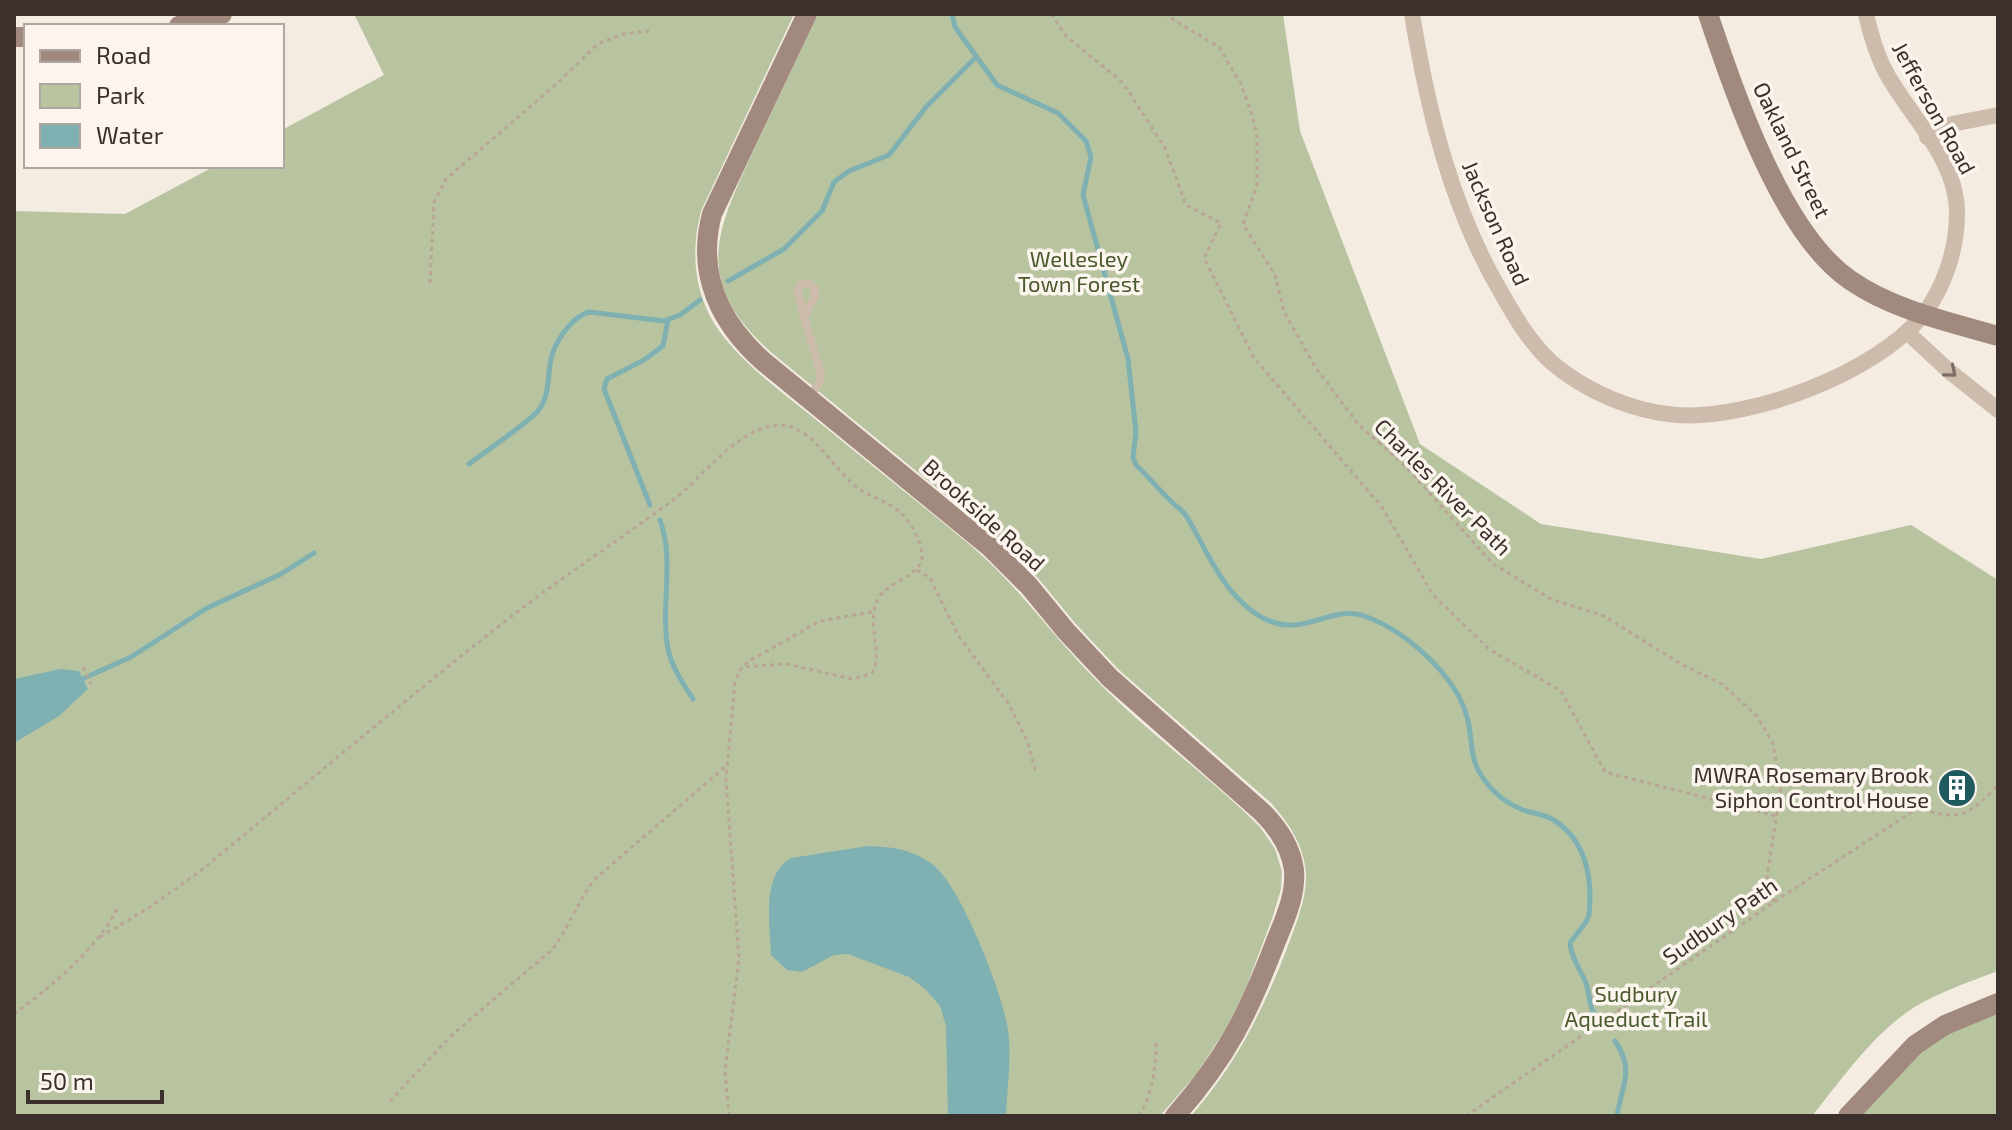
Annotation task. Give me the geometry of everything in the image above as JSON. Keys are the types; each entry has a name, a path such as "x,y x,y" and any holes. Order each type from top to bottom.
{"street":[{"path":"186,24 222,14"},
{"name":"Brookside Road","path":"807,14 718,200 708,229 706,253 712,291 730,325 755,354 990,547 1029,586 1102,670 1254,803 1286,844 1294,871 1293,890 1255,997 1228,1048 1175,1116"},
{"name":"Jackson Road","path":"1412,14 1436,135 1452,185 1482,256 1523,330 1552,363 1576,380 1616,400 1646,410 1678,415 1726,414 1755,408 1801,392 1859,363 1907,332 1924,313"},
{"name":"Oakland Street","path":"1708,14 1760,150 1784,199 1811,242 1830,265 1873,294 1998,336"},
{"name":"Jefferson Road","path":"1866,14 1886,74 1950,175 1956,196 1954,240 1943,280 1924,313"},
{"path":"1927,137 1952,124 1998,115"},
{"path":"1907,332 1998,410"},
{"path":"1848,1116 1915,1045 1945,1025 1998,1003"}],"lane":[{"path":"804,318 821,373 820,381 808,398"}],"path":[{"path":"1051,14 1066,36 1123,83 1165,148 1186,205 1221,223 1204,258 1254,358 1382,507 1433,595 1489,649 1561,691 1605,772 1776,816"},
{"name":"Charles River Path","path":"1164,14 1219,47 1241,84 1257,137 1257,185 1243,224 1275,275 1284,312 1316,368 1358,424 1405,466 1493,564 1551,599 1604,616 1681,664 1722,684 1757,716 1773,744 1781,788 1767,876 1774,902"},
{"path":"430,283 434,202 446,179 598,44 612,37 649,31"},
{"path":"14,1014 100,937 199,872 517,613 673,501 725,453 762,428 783,425 798,430 854,485 897,510 912,528 922,554 917,570 889,586 872,612 876,666 868,676 848,679 786,664 742,667"},
{"path":"917,570 930,578 958,635 1008,703 1027,740 1036,773"},
{"path":"729,1116 725,1071 739,958 726,766 733,689 742,667 767,650 820,621 872,612"},
{"path":"83,667 91,684"},
{"path":"390,1101 453,1034 553,949 581,897 595,879 726,766"},
{"name":"Sudbury Path","path":"1466,1116 1774,902 1918,808 1945,816 1958,816 1971,810 1998,785"},
{"path":"100,937 118,907"},
{"path":"1139,1116 1153,1082 1156,1040"}],"green space":[{"path":"354,14 794,14 701,211 695,258 700,289 711,318 730,344 764,378 987,560 1102,686 1241,809 1260,827 1275,849 1282,872 1281,889 1244,993 1227,1027 1197,1073 1160,1116 14,1116 14,211 125,214 211,168 284,168 284,129 384,75"},
{"name":"Wellesley Town Forest","path":"818,14 1283,14 1300,131 1420,444 1541,524 1761,559 1911,525 1998,580 1998,971 1933,997 1898,1019 1858,1058 1812,1116 1191,1116 1234,1058 1277,974 1293,932 1306,883 1299,844 1271,803 1118,669 1038,578 998,538 772,353 746,326 729,301 720,276 718,252 723,227 744,172"},
{"path":"1998,1001 1998,1116 1849,1116 1892,1065"}],"water":[{"path":"61,669 79,671 88,689 59,716 14,743 14,679"},
{"path":"868,846 902,850 932,864 943,876 967,916 998,992 1008,1030 1006,1116 948,1116 946,1026 940,1006 909,977 848,954 834,955 802,972 787,970 771,955 769,902 775,876 781,866 791,858"}],"waterway":[{"path":"952,14 955,27 997,85 1058,113 1086,141 1091,157 1083,195 1128,359 1136,432 1133,457 1136,465 1185,515 1222,579 1252,611 1269,621 1285,625 1339,614 1367,617 1398,633 1441,671 1461,702 1469,724 1477,768 1485,781 1511,804 1552,819 1564,827 1580,848 1590,887 1589,915 1570,943 1597,1018"},
{"path":"728,281 784,249 822,211 834,182 849,171 889,155 926,107 976,57"},
{"path":"469,464 538,411 547,390 553,352 577,318 589,312 664,321 680,315 700,300"},
{"path":"650,505 604,389 607,379 644,360 663,346 668,320"},
{"path":"660,520 667,567 665,616 668,649 675,669 693,699"},
{"path":"80,680 131,657 207,608 281,574 314,553"},
{"path":"1615,1041 1626,1069 1617,1116"}],"place":[{"name":"MWRA Rosemary Brook Siphon Control House","path":"1957,788"}],"park label":[{"name":"Sudbury Aqueduct Trail","path":"1636,1006"}]}
